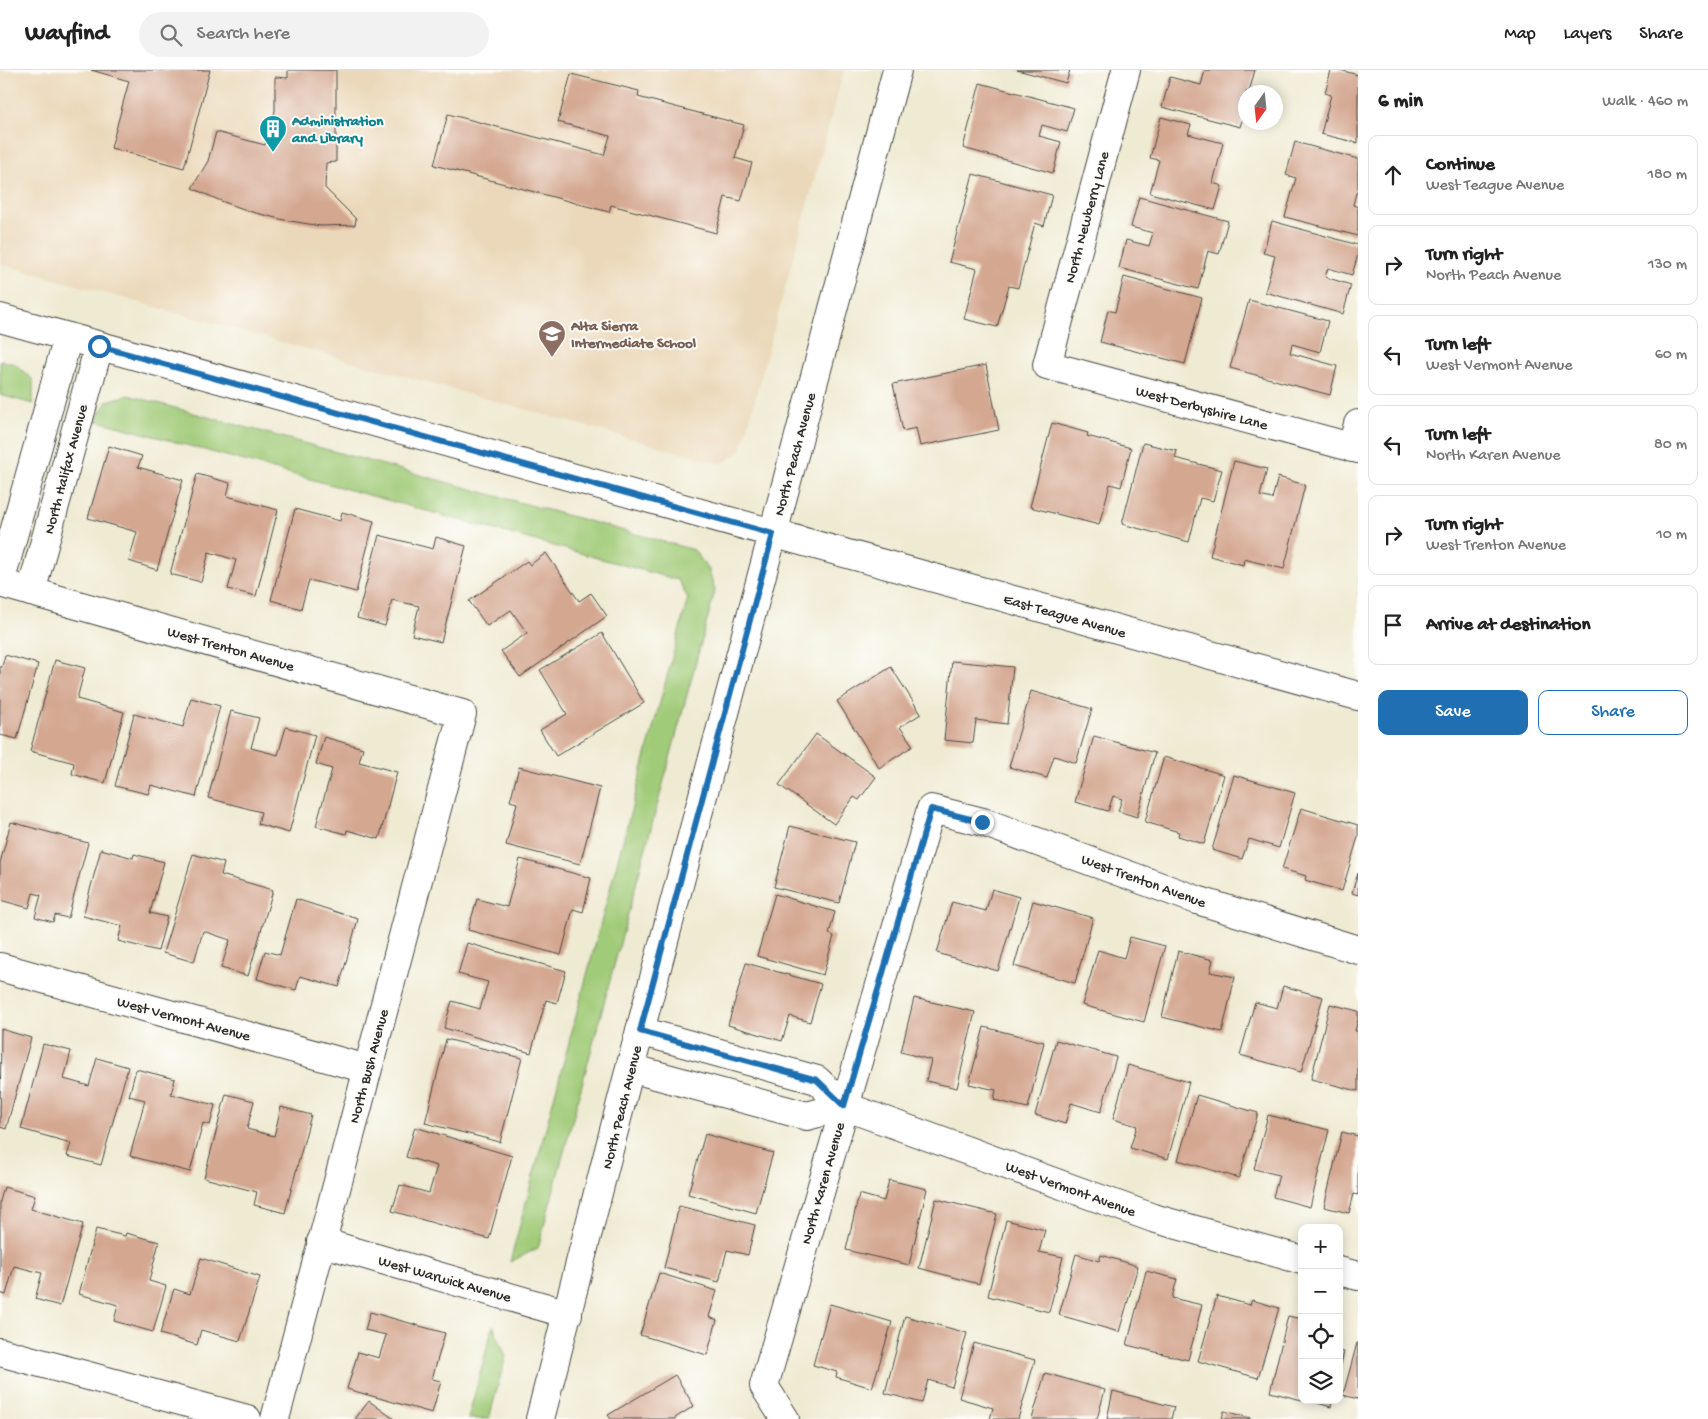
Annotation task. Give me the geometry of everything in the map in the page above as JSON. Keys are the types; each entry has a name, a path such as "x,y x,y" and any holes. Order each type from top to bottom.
{"street":[{"name":"North Peach Avenue","path":"540,1419 630,1068 897,70"},
{"name":"North Newberry Lane","path":"1047,365 1126,70"},
{"name":"East Teague Avenue","path":"0,318 1358,696"},
{"name":"North Halifax Avenue","path":"0,583 68,338"},
{"name":"North Halifax Avenue","path":"32,592 99,346"},
{"name":"West Derbyshire Lane","path":"1047,365 1356,440"},
{"name":"West Trenton Avenue","path":"0,583 462,714"},
{"name":"North Bush Avenue","path":"275,1419 462,714"},
{"name":"West Trenton Avenue","path":"931,809 982,822 1197,900 1358,950"},
{"name":"North Karen Avenue","path":"785,1419 764,1386 931,809"},
{"name":"West Vermont Avenue","path":"0,967 367,1069"},
{"name":"West Vermont Avenue","path":"640,1031 817,1080 844,1106 1153,1218 1298,1259"},
{"path":"630,1068 806,1116 844,1106"},
{"name":"West Warwick Avenue","path":"322,1242 568,1314"},
{"path":"1343,1271 1358,1276"},
{"path":"0,1352 248,1419"}],"shaded area":[{"name":"Alta Sierra Intermediate School","path":"0,70 844,70 741,451 722,464 0,264"}],"green space":[{"path":"0,360 15,364 33,380 33,404 0,395"},
{"path":"128,395 694,550 709,570 715,591 538,1248 510,1262 688,598 678,580 95,420 107,401"},
{"path":"493,1325 506,1356 489,1419 468,1419"}],"building":[{"path":"91,70 210,70 184,168 111,148 129,81"},
{"name":"Administration and Library","path":"288,70 336,70 336,162 326,163 325,188 356,219 355,225 321,226 284,220 252,212 192,188 208,161 216,132 265,145 275,111 275,77 288,78"},
{"path":"1017,70 1070,70 1066,83"},
{"path":"1205,70 1255,70 1251,85 1238,85 1238,126 1162,107 1170,77 1201,85"},
{"path":"1331,70 1340,70 1358,75 1358,143 1321,134 1331,95 1325,93"},
{"path":"571,74 639,91 638,97 744,125 735,158 752,163 741,201 725,197 716,233 611,205 609,212 434,165 448,114 604,155 610,136 558,122"},
{"path":"980,83 1074,108 1067,132 1042,125 1039,136 1061,142 1053,173 963,148"},
{"path":"1161,117 1191,125 1188,134 1223,143 1213,183 1222,186 1215,210 1150,193 1159,160 1150,158"},
{"path":"1295,142 1358,159 1358,193 1356,193 1353,205 1358,207 1358,236 1285,217 1296,178 1286,175"},
{"path":"973,174 1052,195 1044,226 1035,223 1018,288 1009,286 997,327 964,319 977,269 949,262"},
{"path":"1139,197 1228,221 1219,254 1208,251 1198,289 1119,268 1126,240 1149,246 1153,233 1131,227"},
{"path":"1272,221 1358,245 1358,254 1352,275 1328,268 1325,277 1351,285 1343,314 1265,292 1275,256 1263,253"},
{"path":"1124,277 1202,298 1185,364 1100,342 1108,310 1115,312"},
{"path":"1249,300 1328,321 1320,352 1292,344 1290,353 1337,366 1330,395 1230,368"},
{"path":"986,365 999,430 920,446 916,428 903,431 893,384"},
{"path":"1052,423 1088,433 1087,436 1131,448 1121,487 1110,484 1099,525 1030,507"},
{"path":"1143,443 1177,451 1175,458 1222,470 1213,501 1200,498 1189,542 1122,524"},
{"path":"109,446 142,456 138,467 183,480 157,570 129,561 137,532 88,518"},
{"path":"1234,461 1267,469 1260,496 1272,499 1278,477 1305,485 1284,569 1244,559 1243,565 1210,556"},
{"path":"197,474 230,483 227,496 278,510 256,596 228,589 236,560 209,552 201,582 170,574"},
{"path":"295,509 340,521 342,512 374,521 356,592 309,580 301,609 271,600"},
{"path":"379,535 433,549 436,537 466,546 441,642 412,635 419,606 392,600 385,626 357,618"},
{"path":"546,553 579,601 591,593 607,616 520,677 501,651 527,633 511,610 487,626 469,601 527,561 530,565"},
{"path":"602,633 644,703 556,756 540,730 567,714 540,670"},
{"path":"5,655 38,664 17,739 0,735 0,667 2,667"},
{"path":"55,660 85,668 77,699 124,712 105,783 72,774 74,763 30,751"},
{"path":"952,661 1013,667 1007,724 976,720 973,743 944,740"},
{"path":"891,667 921,714 900,727 913,746 879,768 837,701"},
{"path":"1031,691 1092,709 1076,763 1054,756 1047,778 1009,767"},
{"path":"191,698 220,706 196,797 151,785 148,794 115,786 134,714 183,727"},
{"path":"231,711 259,718 251,748 278,755 286,727 315,735 289,833 258,824 261,812 208,798"},
{"path":"816,734 876,777 859,800 854,797 834,824 779,785"},
{"path":"1094,736 1155,753 1137,817 1118,811 1122,799 1113,796 1108,811 1075,802"},
{"path":"324,737 363,748 359,762 397,772 379,839 347,830 346,834 316,826 332,769 316,764"},
{"path":"1164,757 1224,775 1204,844 1178,836 1179,832 1145,822"},
{"path":"519,767 600,788 580,864 506,845 517,803 510,801"},
{"path":"1234,775 1295,793 1279,848 1249,839 1242,859 1212,850"},
{"path":"1301,808 1358,825 1358,837 1342,891 1305,880 1306,876 1282,869"},
{"path":"11,822 88,843 68,918 55,915 53,922 35,917 41,895 33,893 29,908 0,900 0,863"},
{"path":"790,826 855,842 839,903 774,887"},
{"path":"101,849 133,858 134,854 164,862 150,913 167,917 158,951 118,941 122,926 83,916"},
{"path":"193,854 224,863 221,875 273,890 248,976 221,968 230,940 203,931 194,962 163,953"},
{"path":"520,859 591,878 583,912 573,909 561,955 468,930 477,899 507,907"},
{"path":"1358,873 1358,895 1352,893"},
{"path":"992,889 1019,897 998,971 937,953 952,902 986,911"},
{"path":"775,894 835,912 829,934 834,936 823,975 757,956"},
{"path":"296,899 358,919 339,987 300,976 296,990 257,979 265,951 280,955"},
{"path":"1033,901 1093,918 1075,983 1014,966"},
{"path":"1130,937 1165,946 1144,1022 1082,1005 1098,950 1124,958"},
{"path":"467,943 566,971 557,1003 546,1000 531,1053 444,1028 452,1001 480,1009 488,982 458,974"},
{"path":"1178,951 1213,960 1210,972 1235,977 1222,1032 1162,1017"},
{"path":"746,963 821,984 810,1022 790,1016 782,1041 728,1025"},
{"path":"1283,986 1323,997 1301,1072 1240,1055 1255,1002 1277,1008"},
{"path":"914,998 975,1012 957,1088 926,1081 931,1060 901,1052"},
{"path":"1330,1004 1358,1011 1355,1031 1358,1031 1358,1091 1311,1079"},
{"path":"984,1027 1044,1042 1028,1108 994,1100 996,1090 969,1084"},
{"path":"1,1029 31,1038 6,1129 0,1127"},
{"path":"446,1039 522,1058 500,1142 425,1123"},
{"path":"1056,1040 1116,1057 1101,1112 1071,1103 1065,1124 1035,1115"},
{"path":"43,1044 71,1051 64,1079 89,1086 97,1058 128,1067 101,1165 67,1156 71,1143 21,1129"},
{"path":"1128,1065 1189,1082 1168,1159 1130,1148 1137,1126 1113,1119"},
{"path":"136,1069 175,1079 171,1094 215,1105 210,1125 203,1123 190,1172 130,1156 145,1100 129,1096"},
{"path":"226,1094 254,1101 247,1129 274,1136 281,1107 311,1115 285,1213 254,1205 257,1192 204,1178"},
{"path":"1197,1095 1258,1113 1239,1178 1178,1160"},
{"path":"1268,1115 1329,1130 1310,1207 1273,1197 1279,1175 1254,1169"},
{"path":"415,1127 512,1156 489,1239 392,1211 400,1185 429,1193 437,1166 406,1157"},
{"path":"1342,1132 1358,1136 1358,1195 1354,1194 1349,1213 1324,1207"},
{"path":"705,1134 773,1153 756,1213 688,1194"},
{"path":"889,1180 927,1189 909,1265 846,1250 859,1194 884,1201"},
{"path":"4,1187 35,1196 31,1209 83,1224 60,1306 35,1299 42,1273 14,1266 6,1295 0,1293 0,1201"},
{"path":"936,1199 997,1214 979,1284 919,1268"},
{"path":"679,1206 755,1225 748,1255 727,1250 719,1282 664,1268"},
{"path":"1006,1220 1045,1230 1039,1252 1063,1257 1049,1312 988,1296"},
{"path":"96,1229 125,1236 126,1233 159,1242 149,1281 166,1286 153,1332 114,1321 118,1305 79,1294"},
{"path":"1076,1254 1099,1261 1101,1255 1138,1266 1119,1332 1059,1315"},
{"path":"201,1258 260,1277 240,1341 201,1330 197,1345 160,1334 174,1289 190,1294"},
{"path":"1146,1271 1177,1279 1172,1298 1202,1305 1188,1360 1127,1345"},
{"path":"659,1273 717,1291 709,1317 717,1320 707,1355 640,1335"},
{"path":"1217,1296 1250,1305 1252,1300 1279,1308 1258,1378 1198,1361"},
{"path":"830,1304 892,1322 872,1388 836,1377 837,1372 813,1365"},
{"path":"370,1312 445,1333 432,1379 441,1381 432,1413 347,1389 358,1352 379,1358 386,1335 365,1330"},
{"path":"905,1316 967,1333 952,1387 928,1380 922,1403 885,1393"},
{"path":"1288,1316 1298,1318 1298,1399 1270,1392"},
{"path":"974,1343 1035,1360 1018,1419 990,1419 993,1408 959,1398"},
{"path":"1357,1343 1358,1343 1358,1399 1343,1395"},
{"path":"1045,1373 1105,1390 1097,1419 1032,1419"},
{"path":"675,1375 694,1406 675,1419 611,1419 608,1415"},
{"path":"1113,1391 1174,1407 1171,1419 1107,1419"},
{"path":"369,1401 394,1419 355,1419"},
{"path":"1321,1404 1331,1404 1331,1407"},
{"path":"1224,1411 1250,1418 1250,1419 1222,1419"}],"place":[{"name":"Administration and Library","path":"273,153"},
{"name":"Alta Sierra Intermediate School","path":"552,358"}],"route":[{"path":"99,346 773,534 640,1031 817,1080 844,1106 931,809 982,822"}]}
